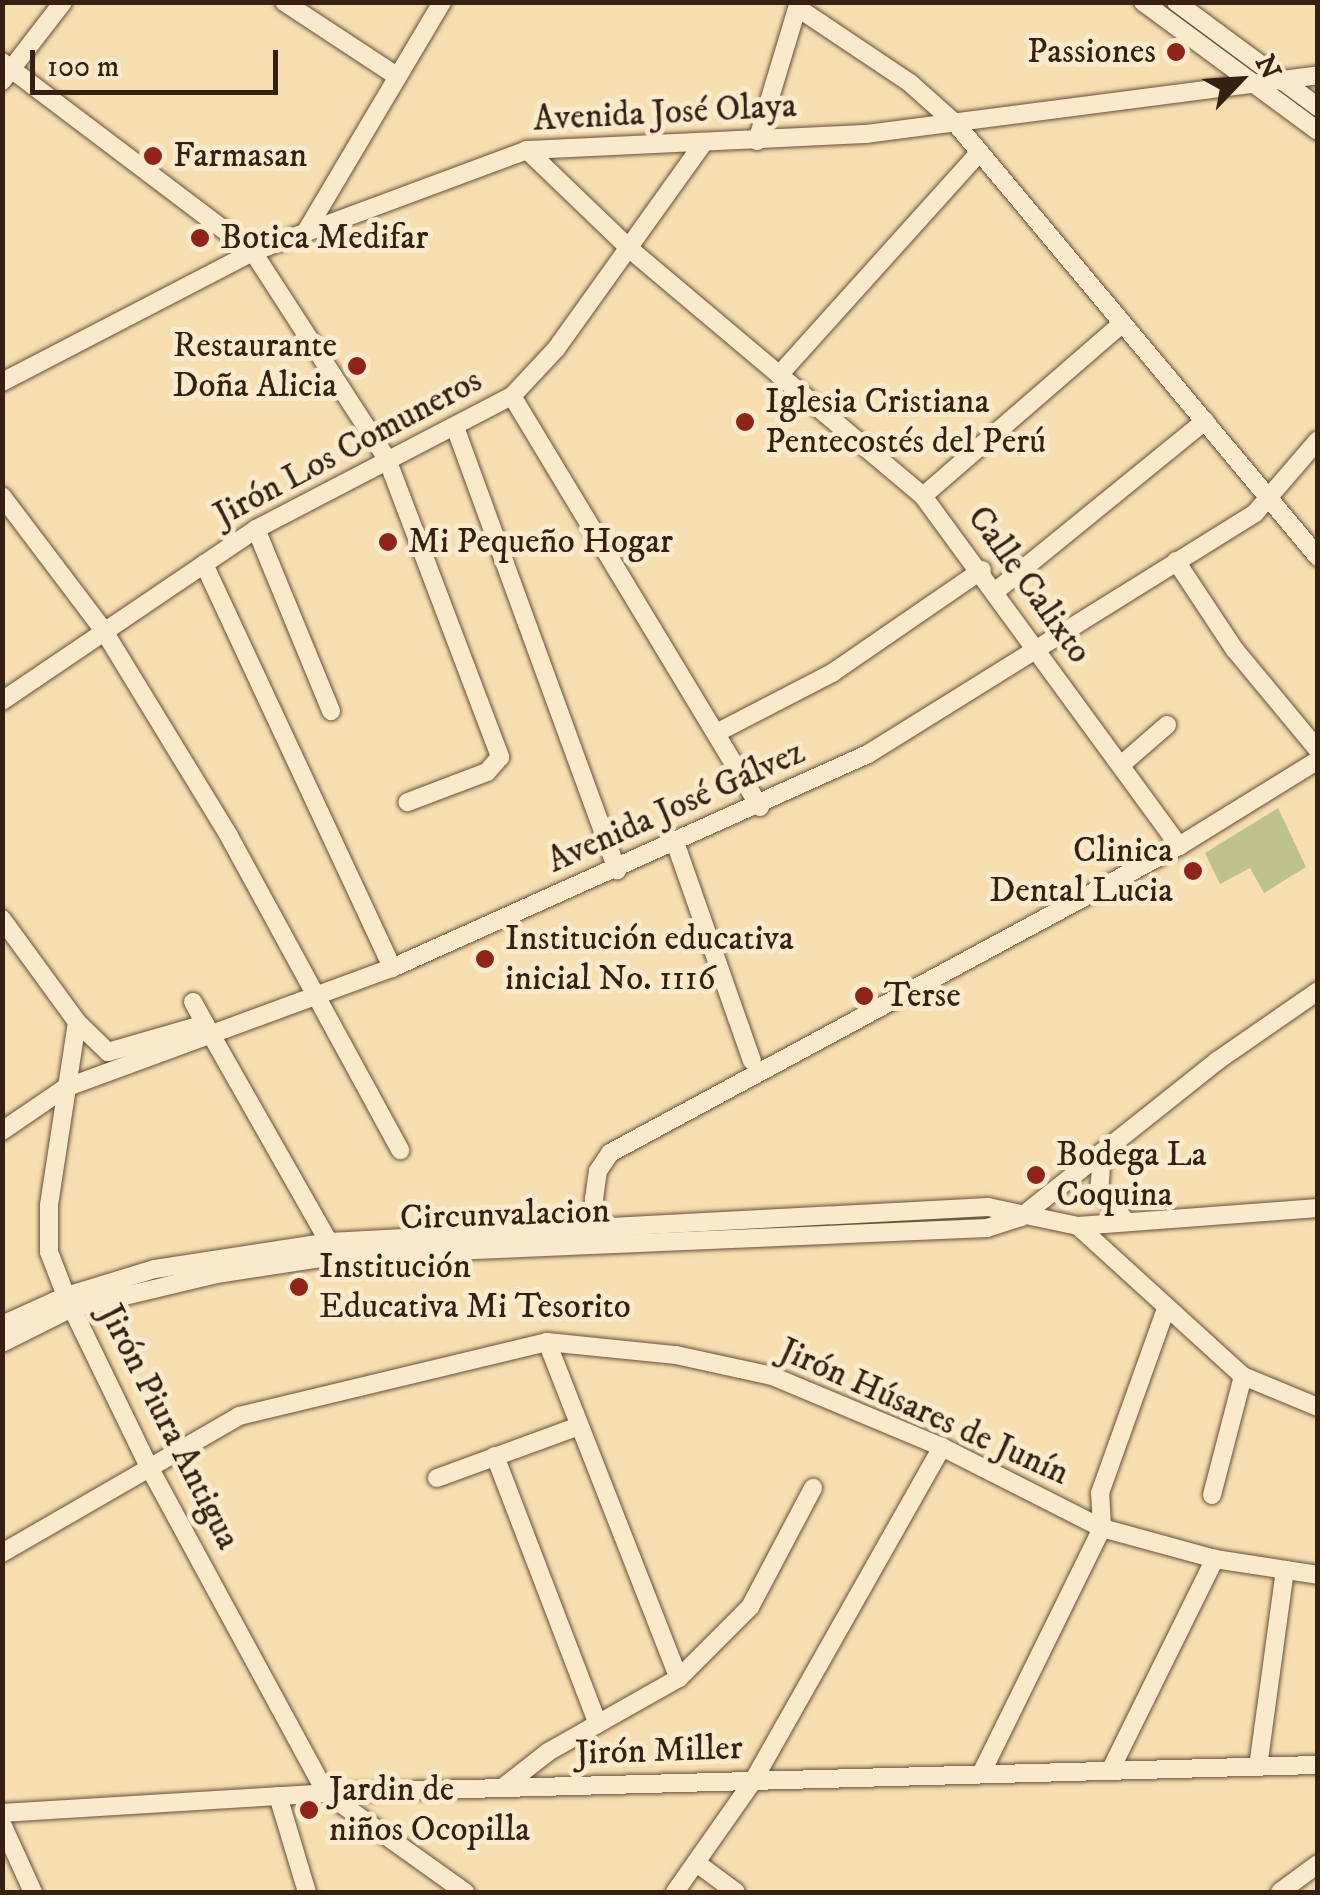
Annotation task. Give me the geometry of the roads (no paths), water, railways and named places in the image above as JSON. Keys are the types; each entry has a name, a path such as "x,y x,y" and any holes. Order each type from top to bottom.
{"street":[{"path":"63,2 6,71 253,252 387,458 500,757 487,772 408,802"},
{"path":"284,2 398,77"},
{"path":"304,232 442,2"},
{"path":"1143,2 1318,131"},
{"path":"1176,2 1318,107"},
{"path":"756,141 800,6 910,84 957,125 1318,557"},
{"name":"Avenida José Olaya","path":"2,382 253,252 528,150 756,141 957,125 1257,86 1315,72"},
{"name":"Jirón Los Comuneros","path":"2,702 256,529 512,396 630,250 704,144"},
{"name":"Calle Calixto","path":"528,150 630,250 923,496 997,590 1037,653 1178,846"},
{"path":"779,374 980,152"},
{"path":"923,496 1123,324"},
{"path":"512,396 760,807"},
{"path":"997,590 1205,420"},
{"path":"455,427 617,870"},
{"name":"Avenida José Gálvez","path":"2,1131 64,1088 208,1030 313,998 392,968 676,845 868,754 1037,653 1272,500 1318,440"},
{"path":"2,496 104,631 229,836 313,998 400,1150"},
{"path":"256,529 332,711"},
{"path":"1176,562 1236,650 1318,750"},
{"path":"204,564 392,968"},
{"path":"716,733 832,673 982,570"},
{"path":"1121,765 1166,725"},
{"path":"598,1235 598,1171 610,1153 1178,846 1318,760"},
{"path":"676,845 752,1060"},
{"path":"2,919 77,1022 114,1054 208,1030"},
{"path":"1021,1217 1318,991"},
{"path":"194,1002 329,1242"},
{"name":"Jirón Piura Antigua","path":"77,1022 64,1088 49,1222 50,1252 69,1302 148,1465 326,1793 465,1892"},
{"path":"1102,1152 1099,1191 1126,1221"},
{"name":"Circunvalacion","path":"2,1342 69,1302 335,1256 988,1208 1078,1226 1318,1208"},
{"path":"1078,1226 1244,1376 1318,1407"},
{"name":"Circunvalacion","path":"2,1325 155,1269 329,1242 598,1235"},
{"path":"981,1774 1102,1528 1100,1493 1166,1308"},
{"path":"546,1342 679,1678"},
{"name":"Jirón Húsares de Junín","path":"2,1553 148,1465 239,1416 546,1342 676,1354 772,1376 942,1447 1102,1528 1216,1560 1318,1575"},
{"path":"1212,1495 1244,1376"},
{"path":"437,1478 580,1426"},
{"path":"676,1892 752,1781 942,1447"},
{"path":"496,1456 598,1724"},
{"path":"502,1788 518,1770 679,1678 750,1608 813,1488"},
{"path":"1110,1771 1216,1560"},
{"path":"1258,1766 1285,1570"},
{"name":"Jirón Miller","path":"2,1813 326,1793 1318,1765"},
{"path":"278,1796 307,1892"},
{"path":"2,1824 33,1892"},
{"path":"698,1864 736,1892"},
{"path":"1280,1892 1318,1864"}],"place":[{"name":"Passiones","path":"1176,52"},
{"name":"Farmasan","path":"153,156"},
{"name":"Botica Medifar","path":"200,238"},
{"name":"Restaurante Doña Alicia","path":"357,366"},
{"name":"Iglesia Cristiana Pentecostés del Perú","path":"745,422"},
{"name":"Mi Pequeño Hogar","path":"388,542"},
{"name":"Clinica Dental Lucia","path":"1193,871"},
{"name":"Institución educativa inicial No. 1116","path":"485,959"},
{"name":"Terse","path":"864,996"},
{"name":"Bodega La Coquina","path":"1036,1175"},
{"name":"Institución Educativa Mi Tesorito","path":"299,1287"},
{"name":"Jardin de niños Ocopilla","path":"309,1810"}]}
